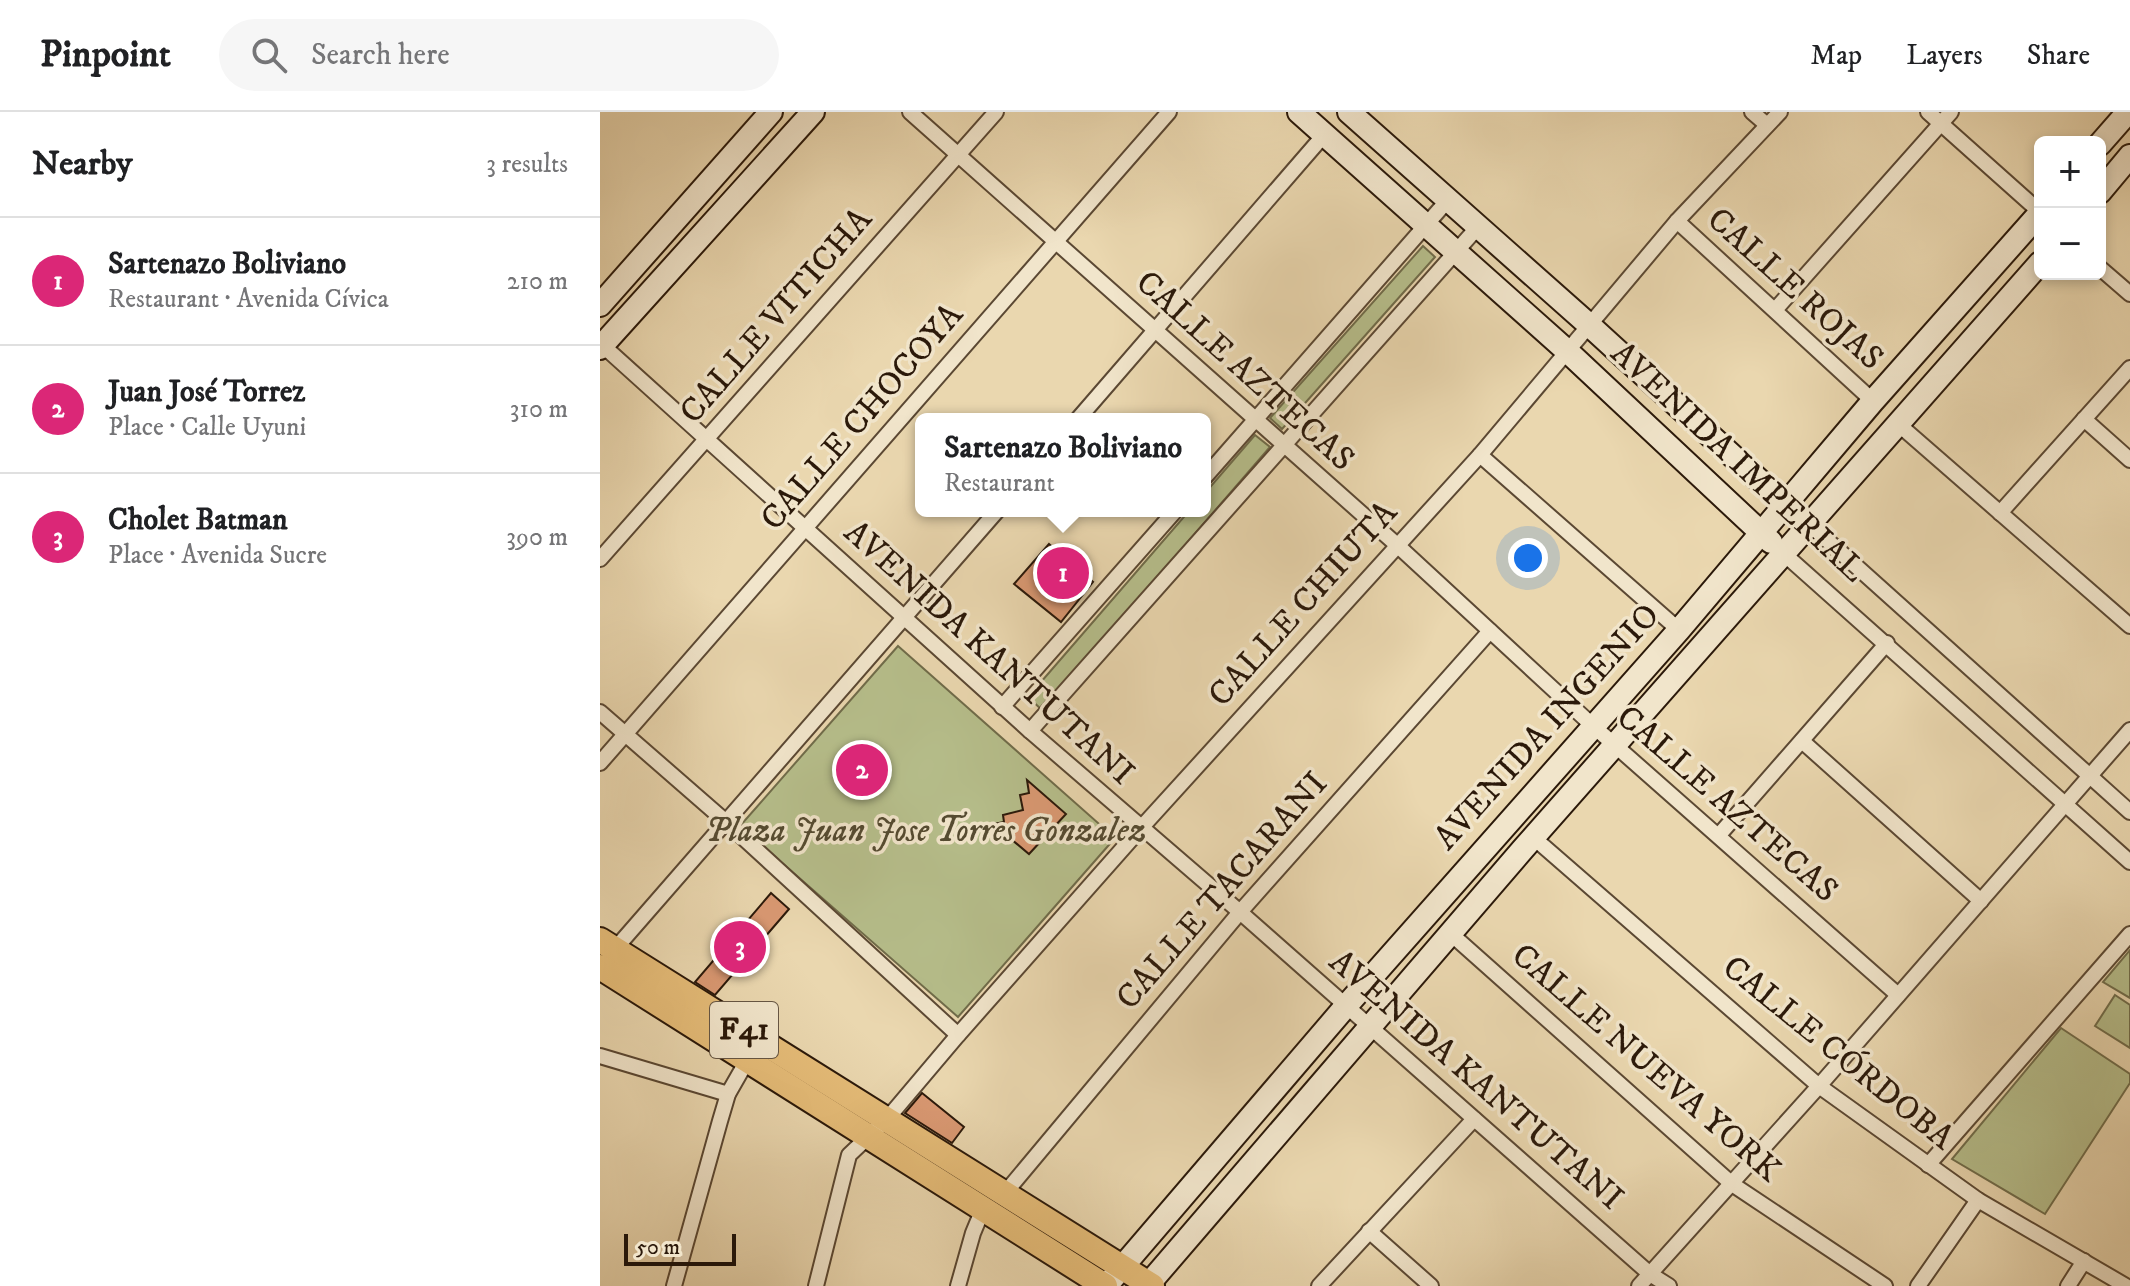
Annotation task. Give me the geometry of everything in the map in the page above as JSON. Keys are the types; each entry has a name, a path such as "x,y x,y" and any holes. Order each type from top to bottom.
{"main road":[{"name":"F41","path":"605,952 748,1059 1005,1193 1149,1285"},
{"name":"F41","path":"605,952 878,1127 983,1209 1105,1286"}],"street":[{"path":"600,305 771,112"},
{"path":"601,345 813,112"},
{"name":"CALLE AZTECAS","path":"910,112 1397,545 1592,725 1898,995"},
{"name":"CALLE VITICHA","path":"600,559 996,112"},
{"name":"CALLE CHOCOYA","path":"600,763 1169,112"},
{"name":"AVENIDA IMPERIAL","path":"1299,112 1566,350 1761,534 2130,862"},
{"name":"AVENIDA IMPERIAL","path":"1349,112 2130,812"},
{"path":"1752,112 1767,125"},
{"name":"CALLE CHIUTA","path":"816,1286 849,1155 878,1127 1141,828 1480,455 1677,221 1780,112"},
{"path":"1928,112 2036,208"},
{"path":"1775,310 1951,112"},
{"path":"2106,137 2128,112"},
{"path":"1083,413 1324,135"},
{"path":"2106,185 2130,156"},
{"path":"1211,470 1447,201"},
{"name":"AVENIDA INGENIO","path":"1105,1286 2034,219"},
{"name":"CALLE ROJAS","path":"1677,221 1873,401"},
{"path":"1030,731 1477,228"},
{"name":"AVENIDA INGENIO","path":"1149,1285 1450,933 2034,270"},
{"path":"2106,273 2130,294"},
{"name":"AVENIDA KANTUTANI","path":"601,345 1002,707 1240,912 1650,1274 1669,1286"},
{"path":"2000,513 2130,368"},
{"path":"2084,419 2130,460"},
{"path":"1897,423 2130,626"},
{"path":"1480,455 1679,630"},
{"path":"605,952 725,821 992,517"},
{"path":"1002,707 1170,517"},
{"name":"CALLE TACARANI","path":"1005,1193 1240,912 1490,631"},
{"path":"1719,835 1887,643"},
{"path":"600,712 725,821 958,1035"},
{"path":"1639,1286 1819,1086 2130,730"},
{"path":"1802,741 1981,901"},
{"name":"CALLE CÓRDOBA","path":"1534,838 1819,1086 1978,1200 2126,1286"},
{"name":"CALLE NUEVA YORK","path":"1450,933 1732,1184 1885,1286"},
{"path":"1928,1165 2130,934"},
{"path":"600,1056 728,1094"},
{"path":"674,1286 728,1094 748,1059"},
{"path":"1319,1286 1474,1119"},
{"path":"1918,1286 1978,1200"},
{"path":"958,1286 983,1209"},
{"path":"1369,1231 1431,1286"},
{"path":"2068,1286 2084,1261"}],"green space":[{"path":"1423,246 1435,257 1282,429 1270,418"},
{"path":"1255,435 1270,447 1211,515 1211,486"},
{"path":"1184,517 1209,517 1042,710 1028,697"},
{"name":"Plaza Juan Jose Torres Gonzalez","path":"898,646 1115,838 958,1017 740,826"},
{"path":"2130,950 2130,998 2103,982"},
{"path":"2115,995 2130,1005 2130,1048 2095,1026"},
{"path":"2061,1028 2130,1074 2130,1083 2045,1214 1952,1159"}],"building":[{"path":"1049,544 1093,582 1061,622 1014,584"},
{"path":"1027,780 1066,814 1029,854 993,824 1004,822 1003,815 1023,810 1020,795 1029,793"},
{"path":"771,893 789,909 715,995 695,982"},
{"path":"922,1093 964,1127 952,1143 905,1113"}],"place":[{"name":"Sartenazo Boliviano","path":"1063,573"},
{"name":"Juan José Torrez","path":"862,770"},
{"name":"Cholet Batman","path":"740,947"}]}
